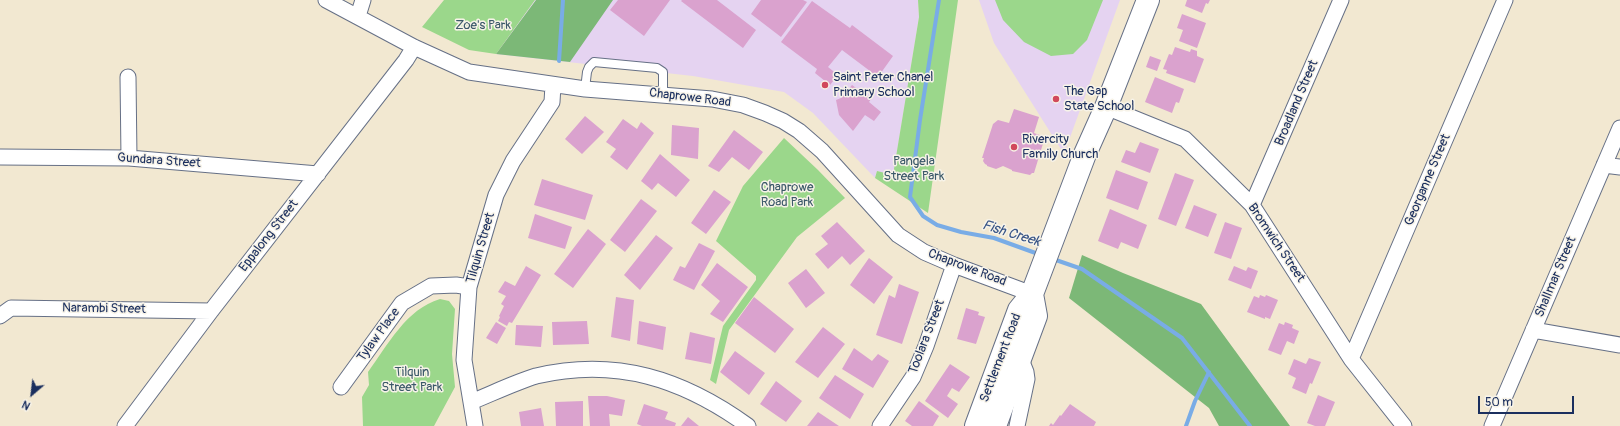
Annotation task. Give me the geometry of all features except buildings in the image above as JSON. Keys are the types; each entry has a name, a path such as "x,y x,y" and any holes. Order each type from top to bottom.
{"main road":[{"name":"Settlement Road","path":"976,426 1019,310 1032,294 1085,154 1106,107 1148,0"},
{"name":"Settlement Road","path":"995,426 1036,316 1032,294"},
{"path":"985,426 1007,366 1013,360 1020,357"}],"street":[{"name":"Chaprowe Road","path":"326,0 414,47 469,72 585,89 712,99 743,105 766,113 799,131 822,151 898,235 924,252 954,265 1032,294"},
{"path":"358,16 363,0"},
{"name":"Broadland Street","path":"1252,205 1341,0"},
{"name":"Georganne Street","path":"1351,359 1506,0"},
{"name":"Eppalong Street","path":"125,426 211,311 406,60 414,47"},
{"path":"128,78 129,158"},
{"name":"Tilquin Street","path":"475,426 464,360 469,287 496,195 513,161 552,102 553,85"},
{"name":"Bromwich Street","path":"1106,107 1185,139 1252,205 1351,359 1404,426"},
{"name":"Shallmar Street","path":"1492,426 1620,128"},
{"name":"Gundara Street","path":"0,157 129,158 318,174"},
{"path":"1604,165 1620,167"},
{"name":"Toolara Street","path":"880,426 913,377 926,346 954,265"},
{"name":"Tylaw Place","path":"341,387 402,303 430,286 456,285 469,287"},
{"name":"Narambi Street","path":"0,316 11,308 211,311"},
{"path":"1533,330 1620,345"},
{"path":"1017,426 1027,378 1020,357"},
{"path":"471,402 536,377 583,369 619,370 656,378 706,399 748,426"}],"lane":[{"path":"585,89 589,67 594,62 604,62 657,68 663,72 663,94"}],"shaded area":[{"name":"Saint Peter Chanel Primary School","path":"535,0 918,0 919,17 893,176 877,171 875,178 813,113 784,92 693,76 496,54"},
{"name":"The Gap State School","path":"979,0 1120,0 1064,154 994,43"}],"green space":[{"name":"Zoe's Park","path":"444,0 535,0 496,54 469,50 422,27"},
{"path":"536,0 613,0 570,62 496,54"},
{"name":"Pangela Street Park","path":"918,0 958,0 928,213 875,178 877,171 893,175 919,17"},
{"path":"995,0 1103,0 1087,40 1073,54 1051,56 1024,42 1003,20"},
{"name":"Chaprowe Road Park","path":"784,138 845,198 797,237 729,330 716,384 710,380 723,326 756,280 756,276 716,241 743,186"},
{"path":"1082,255 1201,304 1290,426 1219,426 1209,408 1069,298"},
{"name":"Tilquin Street Park","path":"440,299 449,301 455,309 452,354 455,387 434,426 363,426 362,397 369,385 368,372 408,319 428,304"}],"waterway":[{"path":"559,61 563,0"},
{"name":"Fish Creek","path":"939,0 920,120 910,197 923,216 937,225 961,232 994,238 1041,255"},
{"name":"Fish Creek","path":"1053,259 1082,269 1182,338 1250,426"},
{"path":"1186,426 1195,401 1209,372"}],"place":[{"name":"Saint Peter Chanel Primary School","path":"825,85"},
{"name":"The Gap State School","path":"1056,99"},
{"name":"Rivercity Family Church","path":"1014,147"}]}
